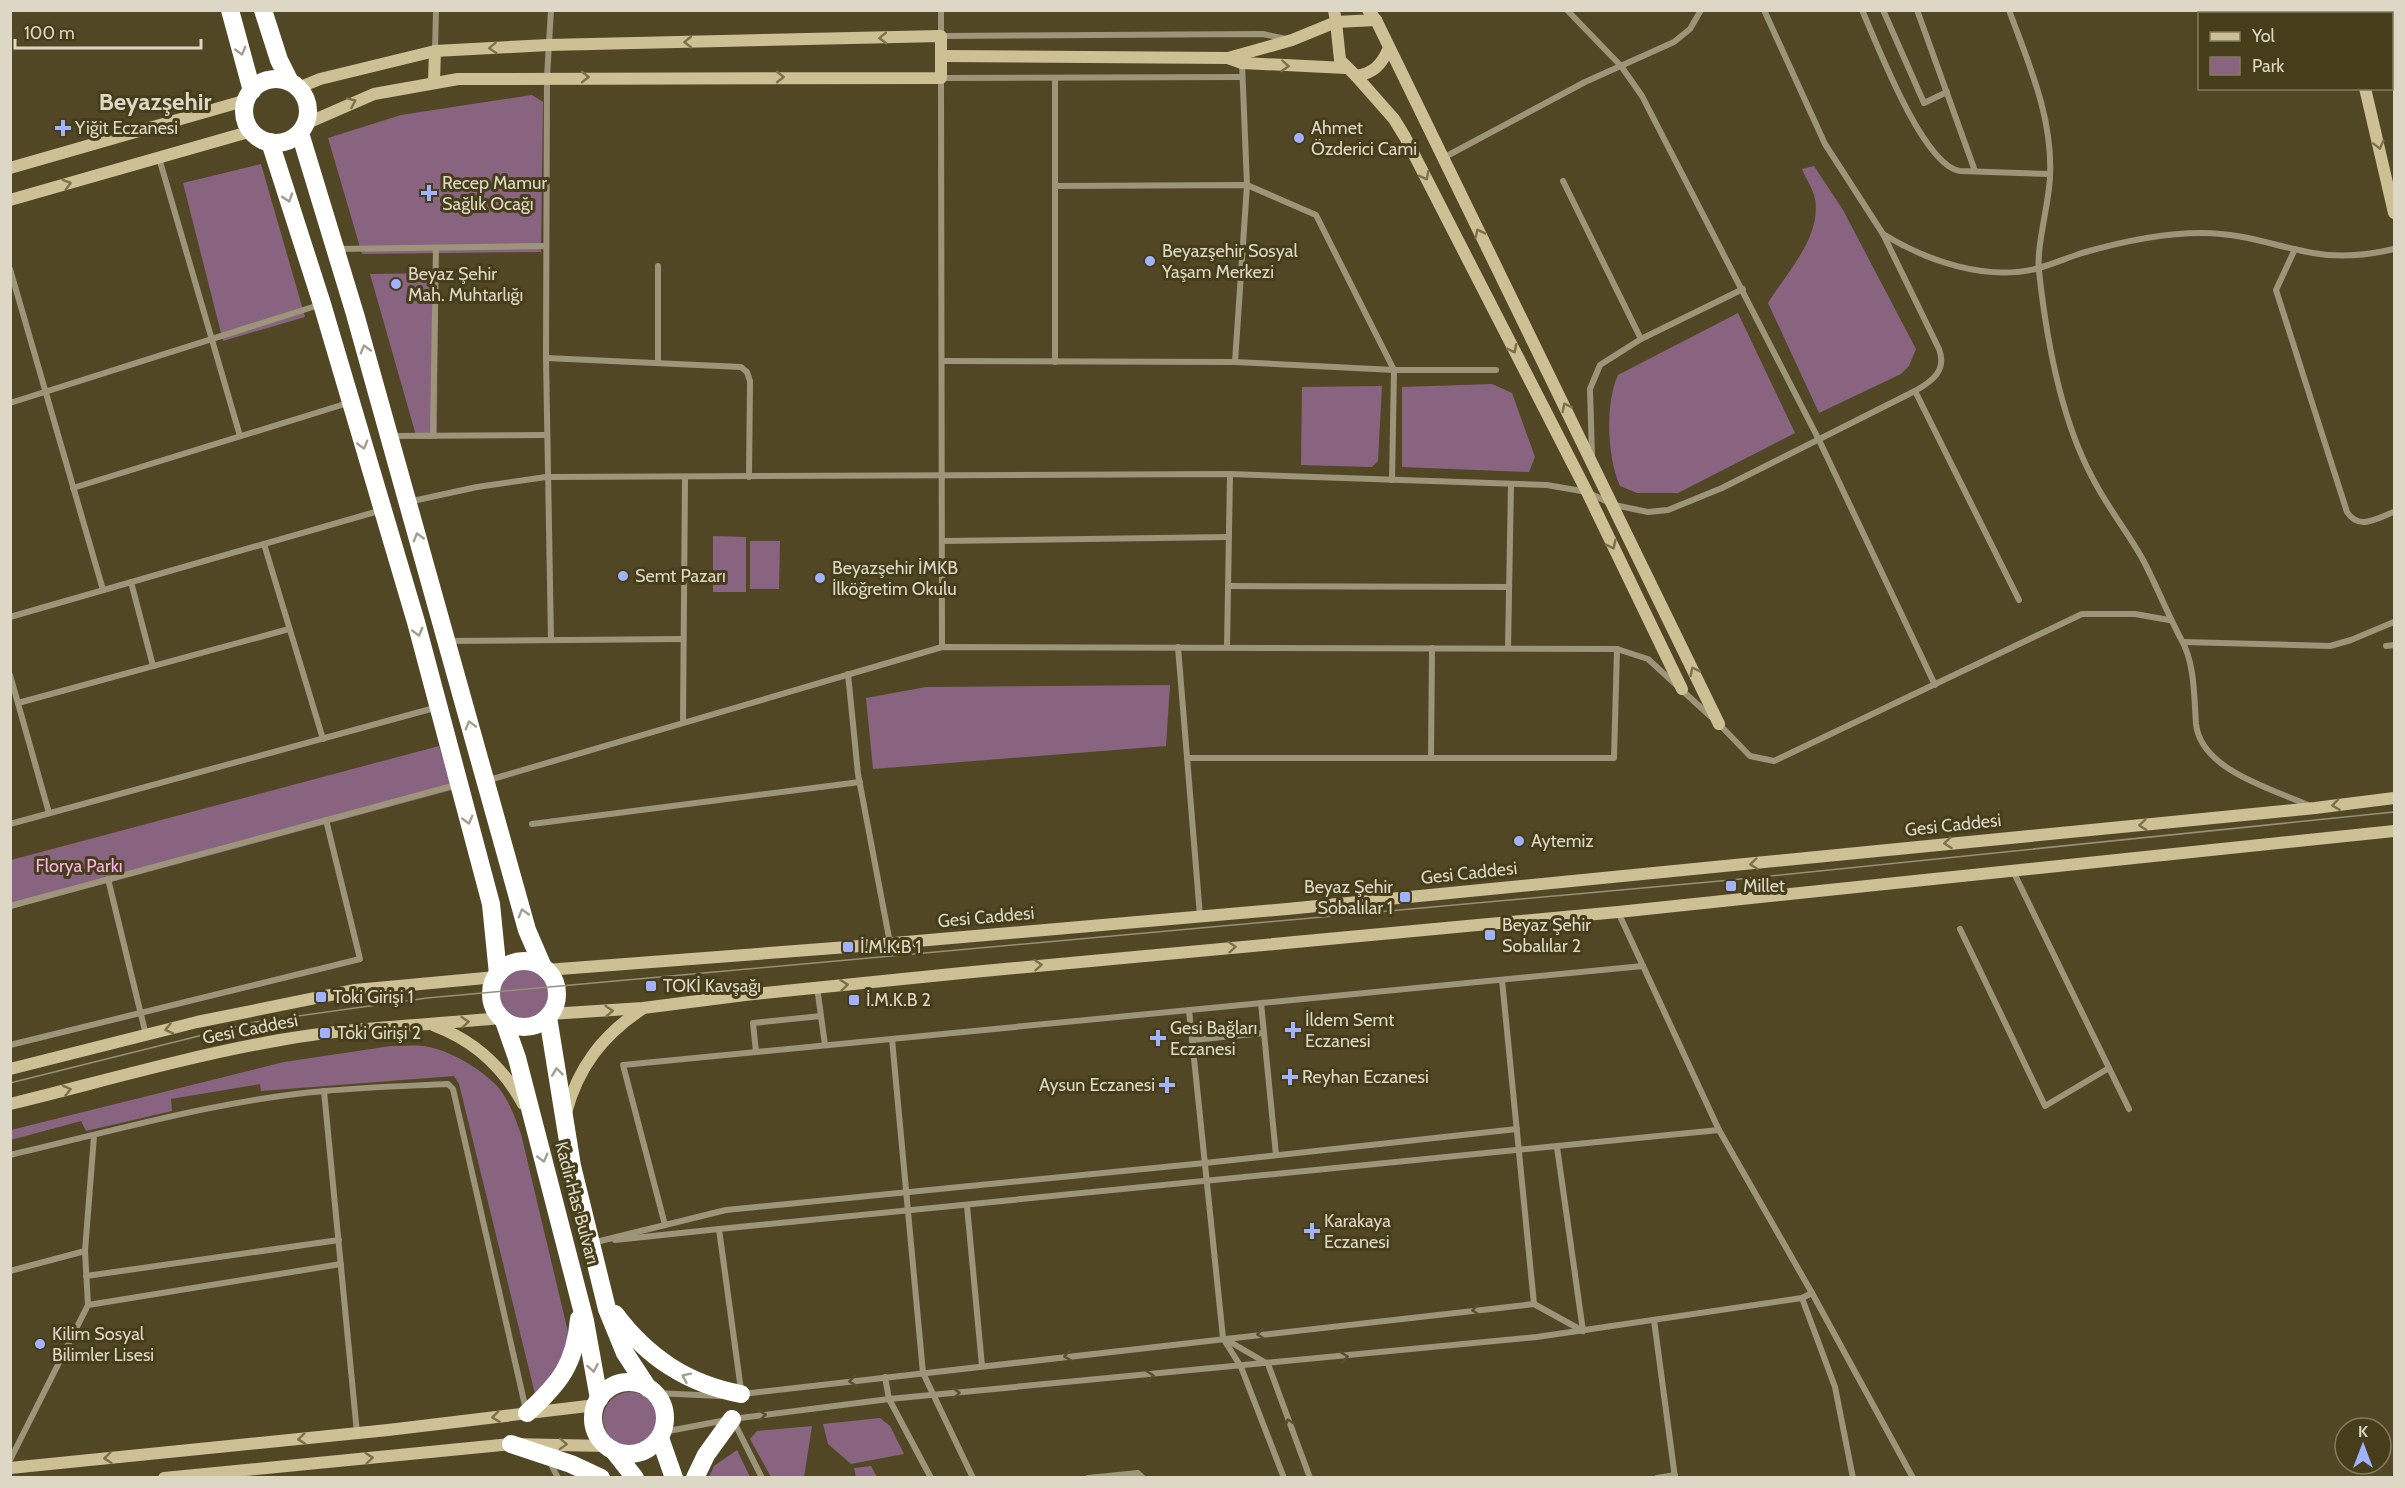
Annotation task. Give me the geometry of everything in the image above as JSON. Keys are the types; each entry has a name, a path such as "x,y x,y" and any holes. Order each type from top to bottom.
{"highway":[{"path":"230,10 249,95 246,122 252,131 270,142 281,142 303,129"},
{"path":"263,10 279,60 308,105 303,129 527,930 545,969 554,980 557,994 549,1016 539,1024 525,1027 503,1020 494,1009 491,994 497,975 491,904 438,707 351,402 270,142"},
{"path":"249,95 270,80 294,85"},
{"path":"497,975 509,965 523,961 545,969"},
{"name":"Kadir Has Bulvarı","path":"549,1016 564,1126 605,1300 625,1353 651,1390"},
{"name":"Kadir Has Bulvarı","path":"503,1020 581,1302 597,1402"},
{"path":"605,1300 632,1336 667,1366 706,1386 741,1394"},
{"path":"527,1413 560,1379 572,1359 576,1347 581,1302"},
{"path":"635,1478 596,1431 594,1414 597,1402 613,1386 621,1383 630,1383 651,1390 664,1407 661,1435 674,1478"},
{"path":"695,1478 706,1455 732,1419"},
{"path":"609,1448 621,1454 639,1453 654,1445 661,1435"},
{"path":"511,1444 601,1478"}],"main road":[{"path":"942,56 1228,58 1292,40 1335,16 1372,15 1592,460 1719,724"},
{"path":"1335,16 1340,60 1394,119 1405,137 1587,492 1682,689"},
{"path":"294,85 435,51 548,45 941,36 941,78 547,77 434,81 374,94 303,129"},
{"path":"1356,76 1376,69 1388,50"},
{"path":"434,81 435,51"},
{"path":"1228,58 1242,63 1346,68"},
{"path":"2365,90 2394,213"},
{"path":"10,168 249,95"},
{"path":"10,200 252,131"},
{"name":"Gesi Caddesi","path":"545,969 890,944 1200,916 2315,808 2394,798"},
{"path":"549,1016 643,1008 817,987 1618,912 2394,831"},
{"name":"Gesi Caddesi","path":"10,1069 146,1035 355,990 497,975"},
{"path":"564,1126 573,1091 591,1055 614,1030 643,1008"},
{"name":"Gesi Caddesi","path":"10,1104 272,1041 346,1030 503,1020"},
{"path":"431,1025 460,1038 494,1062 512,1084 533,1122"},
{"path":"10,1468 357,1433 527,1413 597,1402"},
{"path":"164,1478 219,1475 511,1444 609,1448"}],"street":[{"path":"435,51 436,10"},
{"path":"551,10 547,77 546,246 546,477 551,640"},
{"path":"941,10 941,36 1263,34 1292,40"},
{"path":"1567,10 1621,66 1642,96 1819,440 1935,685"},
{"path":"1443,158 1585,82 1684,36 1699,18 1701,10"},
{"path":"408,502 477,487 546,477 1230,474 1547,485 1587,492 1614,505 1648,512 1668,510 1706,495 1916,390 1934,380 1942,364 1941,356 1883,234 1825,144 1764,10"},
{"path":"1862,10 1915,127 1948,167 1956,170 2050,174"},
{"path":"1883,10 1924,103 1947,92"},
{"path":"1917,10 1975,171"},
{"path":"2009,10 2043,103 2048,136 2050,174 2038,268 2058,380 2072,434 2103,497 2142,558 2169,620 2183,642 2195,695 2196,725 2210,754 2227,768 2315,808"},
{"path":"1235,362 1247,185 1242,63"},
{"path":"942,647 941,78 1242,77"},
{"path":"1055,78 1057,186 1055,362"},
{"path":"159,158 240,436"},
{"path":"1563,181 1641,339"},
{"path":"1057,186 1247,185 1316,215 1394,369 1392,480"},
{"path":"1883,234 1912,251 1963,267 2000,271 2038,268 2108,246 2188,233 2238,235 2295,249 2336,255 2394,249"},
{"path":"336,249 546,246"},
{"path":"433,435 436,248"},
{"path":"2295,249 2276,290 2347,512 2355,521 2364,522 2394,512"},
{"path":"658,266 658,363"},
{"path":"10,269 103,590"},
{"path":"1592,460 1590,399 1596,372 1600,365 1641,339 1743,289"},
{"path":"10,403 322,304"},
{"path":"546,358 737,366 747,372 750,381 749,477"},
{"path":"942,361 1235,362 1394,369 1496,370"},
{"path":"1916,390 2019,600"},
{"path":"73,488 351,402"},
{"path":"389,436 546,435"},
{"path":"1227,648 1230,474"},
{"path":"683,722 685,477"},
{"path":"1508,648 1511,484"},
{"path":"10,617 382,510"},
{"path":"942,541 1229,537"},
{"path":"264,544 323,738"},
{"path":"131,582 153,666"},
{"path":"1228,585 1509,587"},
{"path":"486,780 942,647 1617,649 1648,659 1719,724 1750,756 1774,760 2082,614 2135,614 2169,620"},
{"path":"2183,642 2320,646 2351,640 2394,622"},
{"path":"18,703 289,629"},
{"path":"447,642 683,639"},
{"path":"2386,646 2394,645"},
{"path":"1178,647 1200,916"},
{"path":"1431,758 1432,648"},
{"path":"1187,759 1614,758 1617,649"},
{"path":"848,674 860,782 890,944"},
{"path":"10,675 49,813"},
{"path":"10,824 438,707"},
{"path":"532,824 860,782"},
{"path":"10,906 459,784"},
{"path":"10,1045 360,959 326,820"},
{"path":"2013,871 2129,1109"},
{"path":"108,879 146,1035"},
{"path":"1618,912 1719,1130 1812,1293 1913,1478"},
{"path":"1960,929 2045,1106 2109,1068"},
{"path":"665,1225 623,1065 1643,966"},
{"path":"1502,980 1534,1304"},
{"path":"817,987 825,1045"},
{"path":"1262,1003 1276,1155"},
{"path":"1189,1010 1223,1338 1241,1367 1284,1478"},
{"path":"756,1052 753,1023 821,1016"},
{"path":"1192,1040 1264,1033"},
{"path":"892,1039 923,1373 973,1478"},
{"path":"10,1155 211,1110 324,1091 448,1084 453,1089 527,1413"},
{"path":"324,1091 357,1433"},
{"path":"592,1243 726,1210 1205,1163 1517,1129"},
{"path":"592,1243 1719,1130"},
{"path":"10,1460 88,1305 85,1251 94,1136"},
{"path":"1557,1147 1583,1330"},
{"path":"967,1206 982,1366"},
{"path":"719,1229 741,1394"},
{"path":"87,1276 339,1240"},
{"path":"10,1271 85,1251"},
{"path":"88,1305 341,1264"},
{"path":"661,1435 732,1419 889,1399 1268,1365 1583,1330 1802,1298 1812,1293"},
{"path":"1802,1298 1835,1387 1852,1478"},
{"path":"651,1390 691,1396 741,1394 1534,1304 1583,1330"},
{"path":"1654,1320 1675,1476 1657,1478"},
{"path":"1223,1338 1268,1365 1310,1478"},
{"path":"885,1377 889,1399 931,1478"},
{"path":"732,1419 762,1478"},
{"path":"547,1456 558,1478"},
{"path":"1088,1478 1138,1473 1143,1478"}],"green space":[{"path":"532,95 543,102 541,252 362,254 328,138 401,115"},
{"path":"261,164 305,317 223,341 183,183"},
{"path":"1814,166 1843,210 1916,349 1909,366 1901,374 1819,413 1768,303 1801,254 1813,227 1816,213 1815,199 1802,169"},
{"path":"438,273 437,439 417,439 370,274"},
{"path":"1738,313 1795,433 1678,493 1637,493 1620,486 1612,461 1609,430 1611,400 1618,375"},
{"path":"1492,384 1512,393 1535,457 1529,472 1402,467 1402,387"},
{"path":"1382,386 1378,461 1372,467 1301,465 1302,387"},
{"path":"713,536 746,537 746,592 713,592"},
{"path":"750,541 780,541 779,589 750,589"},
{"path":"1170,685 1166,746 873,769 866,698 926,687"},
{"name":"Florya Parkı","path":"439,746 452,790 11,909 11,860"},
{"path":"519,970 529,970 544,980 548,994 547,1003 538,1014 529,1018 519,1018 504,1008 500,999 500,989 510,974"},
{"path":"391,1046 434,1048 464,1061 498,1087 514,1116 521,1134 568,1332 565,1355 536,1398 459,1084 454,1076 261,1091 260,1084 171,1099 172,1111 86,1131 81,1121 11,1140 11,1130 284,1062"},
{"path":"625,1392 635,1392 649,1400 655,1409 657,1419 655,1429 649,1438 635,1446 625,1446 608,1434 603,1424 603,1414 615,1397"},
{"path":"880,1418 890,1426 904,1454 851,1464 828,1444 823,1424"},
{"path":"812,1426 804,1477 771,1477 750,1439 757,1431"},
{"path":"737,1450 750,1477 709,1477 714,1466"},
{"path":"871,1466 877,1477 856,1477 854,1468"}],"tram line":[{"path":"10,1083 255,1022 427,998 1731,880 2394,812"}],"place":[{"name":"Yiğit Eczanesi","path":"63,128"},
{"name":"Ahmet Özderici Cami","path":"1299,138"},
{"name":"Recep Mamur Sağlık Ocağı","path":"429,193"},
{"name":"Beyazşehir Sosyal Yaşam Merkezi","path":"1150,261"},
{"name":"Beyaz Şehir Mah. Muhtarlığı","path":"396,284"},
{"name":"Semt Pazarı","path":"623,576"},
{"name":"Beyazşehir İMKB İlköğretim Okulu","path":"820,578"},
{"name":"Aytemiz","path":"1519,841"},
{"name":"Millet","path":"1731,886"},
{"name":"Beyaz Şehir Sobalılar 1","path":"1405,897"},
{"name":"Beyaz Şehir Sobalılar 2","path":"1490,935"},
{"name":"İ.M.K.B 1","path":"848,947"},
{"name":"TOKİ Kavşağı","path":"651,986"},
{"name":"Toki Girişi 1","path":"321,997"},
{"name":"İ.M.K.B 2","path":"854,1000"},
{"name":"İldem Semt Eczanesi","path":"1293,1030"},
{"name":"Toki Girişi 2","path":"325,1033"},
{"name":"Gesi Bağları Eczanesi","path":"1158,1038"},
{"name":"Reyhan Eczanesi","path":"1290,1077"},
{"name":"Aysun Eczanesi","path":"1167,1085"},
{"name":"Karakaya Eczanesi","path":"1312,1231"},
{"name":"Kilim Sosyal Bilimler Lisesi","path":"40,1344"}],"district":[{"name":"Beyazşehir","path":"155,101"}]}
